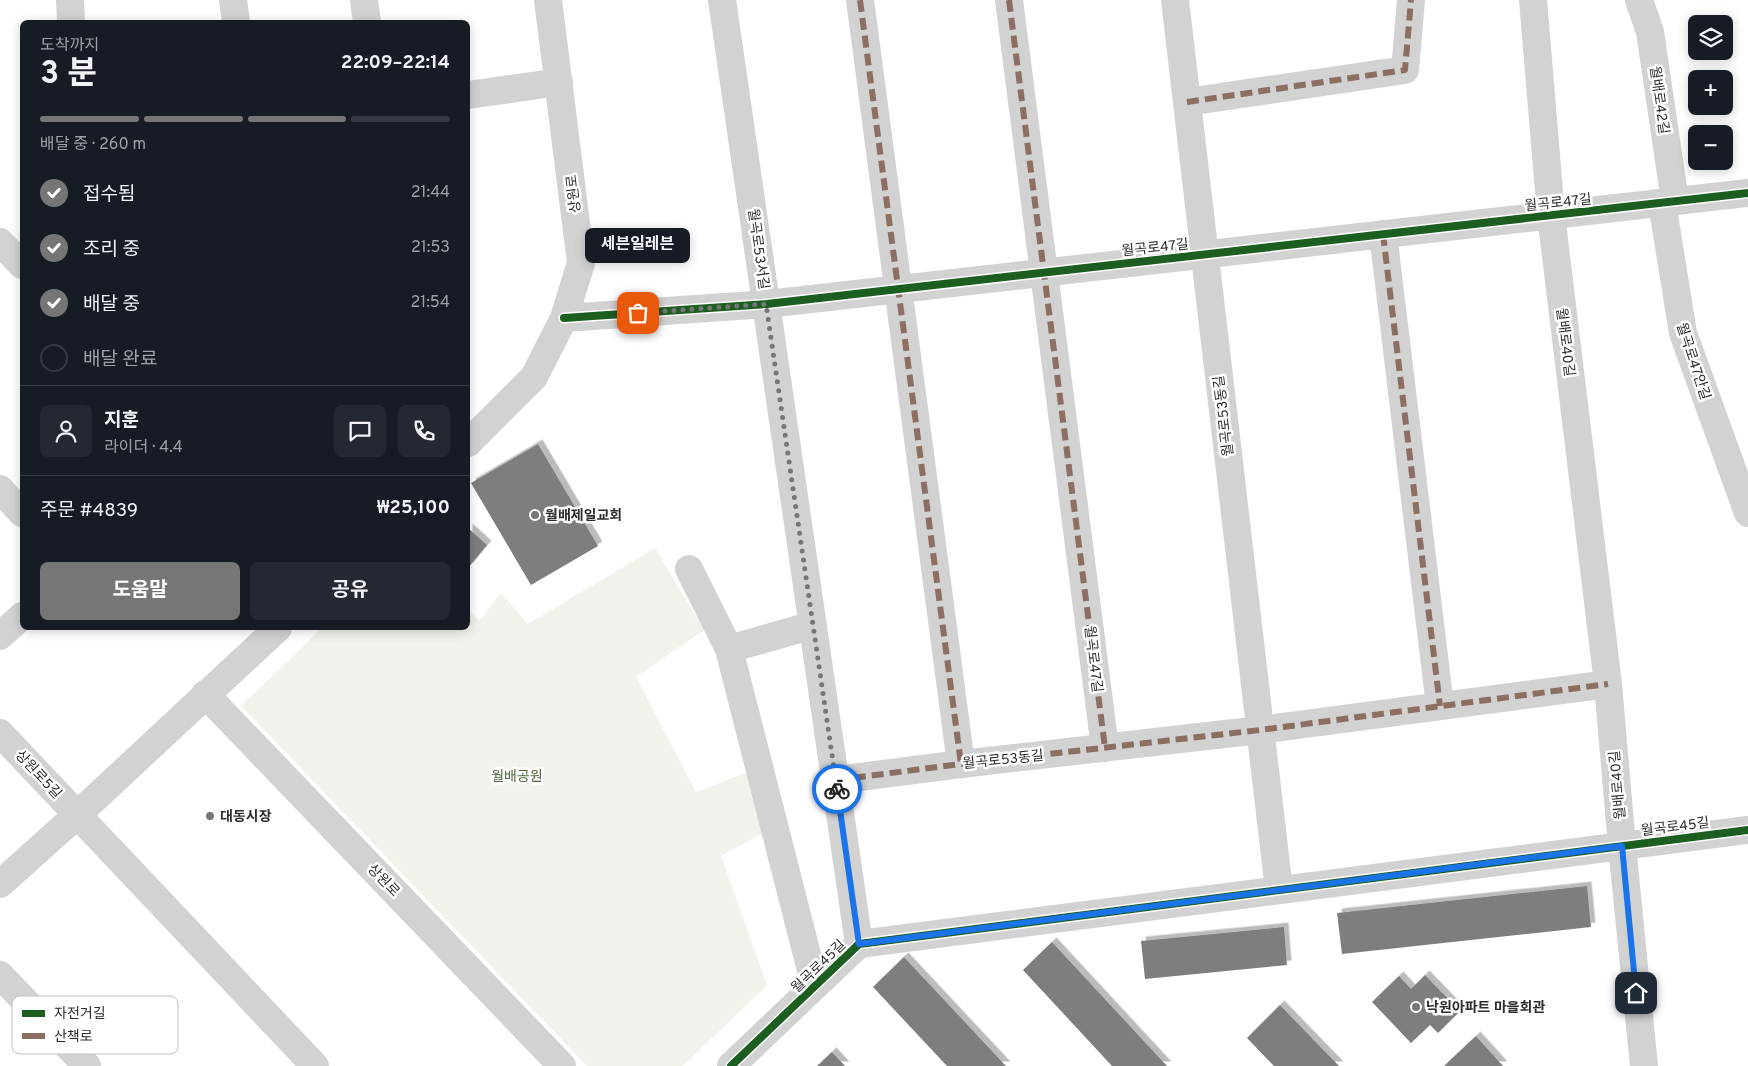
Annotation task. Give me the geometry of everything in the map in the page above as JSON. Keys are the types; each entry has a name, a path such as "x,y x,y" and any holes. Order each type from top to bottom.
{"street":[{"path":"70,0 71,20"},
{"path":"233,0 236,20"},
{"path":"364,0 367,20"},
{"name":"상원로","path":"470,441 534,377 564,318 581,263 548,0"},
{"name":"월곡로53서길","path":"722,0 859,944"},
{"path":"860,0 961,764"},
{"name":"월곡로47길","path":"1009,0 1105,748"},
{"name":"월곡로53동길","path":"1175,0 1278,890"},
{"path":"1187,102 1405,70 1411,0"},
{"name":"월배로40길","path":"1533,0 1551,215 1608,684 1644,1066"},
{"name":"월배로42길","path":"1639,0 1650,32 1669,202"},
{"path":"470,95 559,82"},
{"name":"월곡로47길","path":"564,318 766,304 1748,193"},
{"name":"월곡로47안길","path":"1669,202 1683,333 1748,513"},
{"path":"1383,234 1440,706"},
{"path":"0,489 20,511"},
{"name":"월곡로45길","path":"689,569 730,649 815,986"},
{"path":"0,636 20,618"},
{"path":"730,649 813,625"},
{"path":"0,884 276,630"},
{"path":"1260,730 1608,684"},
{"name":"상원로","path":"206,694 562,1066"},
{"name":"월곡로53동길","path":"836,780 1260,730"},
{"name":"상원로5길","path":"0,733 77,815"},
{"path":"77,815 315,1066"},
{"name":"월곡로45길","path":"731,1066 859,944 1748,830"},
{"path":"0,975 20,996"},
{"path":"76,1054 87,1066"}],"green space":[{"name":"월배공원","path":"655,548 704,630 636,677 696,792 748,772 767,831 721,856 767,985 683,1066 587,1066 241,706 320,630 470,630 470,610 479,621 501,593 528,624"}],"building":[{"name":"월배제일교회","path":"538,444 598,546 531,585 471,483"},
{"path":"470,530 487,545 470,566"},
{"path":"1587,886 1591,927 1342,954 1337,913"},
{"path":"1284,927 1287,965 1145,979 1141,941"},
{"path":"1052,942 1167,1066 1112,1066 1023,970"},
{"path":"904,957 1006,1066 947,1066 873,987"},
{"name":"낙원아파트 마을회관","path":"1425,975 1460,1011 1438,1033 1430,1025 1411,1043 1372,1002 1399,976 1411,989"},
{"path":"1280,1005 1339,1066 1274,1066 1247,1038"},
{"path":"1476,1036 1503,1066 1444,1066"},
{"path":"832,1052 845,1066 817,1066"}],"marked path":[{"path":"860,0 961,764"},
{"path":"1009,0 1105,748"},
{"path":"1187,102 1405,70 1411,0"},
{"path":"1383,234 1440,706"},
{"path":"836,780 1260,730 1608,684"}],"cycle path":[{"path":"564,318 767,304 1748,193"},
{"path":"731,1066 859,944 1748,830"}],"way so far":[{"path":"638,313 766,304 837,789"}],"place":[{"name":"세븐일레븐","path":"638,313"},
{"name":"월배제일교회","path":"535,515"},
{"name":"대동시장","path":"210,816"},
{"name":"낙원아파트 마을회관","path":"1416,1007"}],"route":[{"path":"837,789 859,944 1622,846 1636,993"}]}
